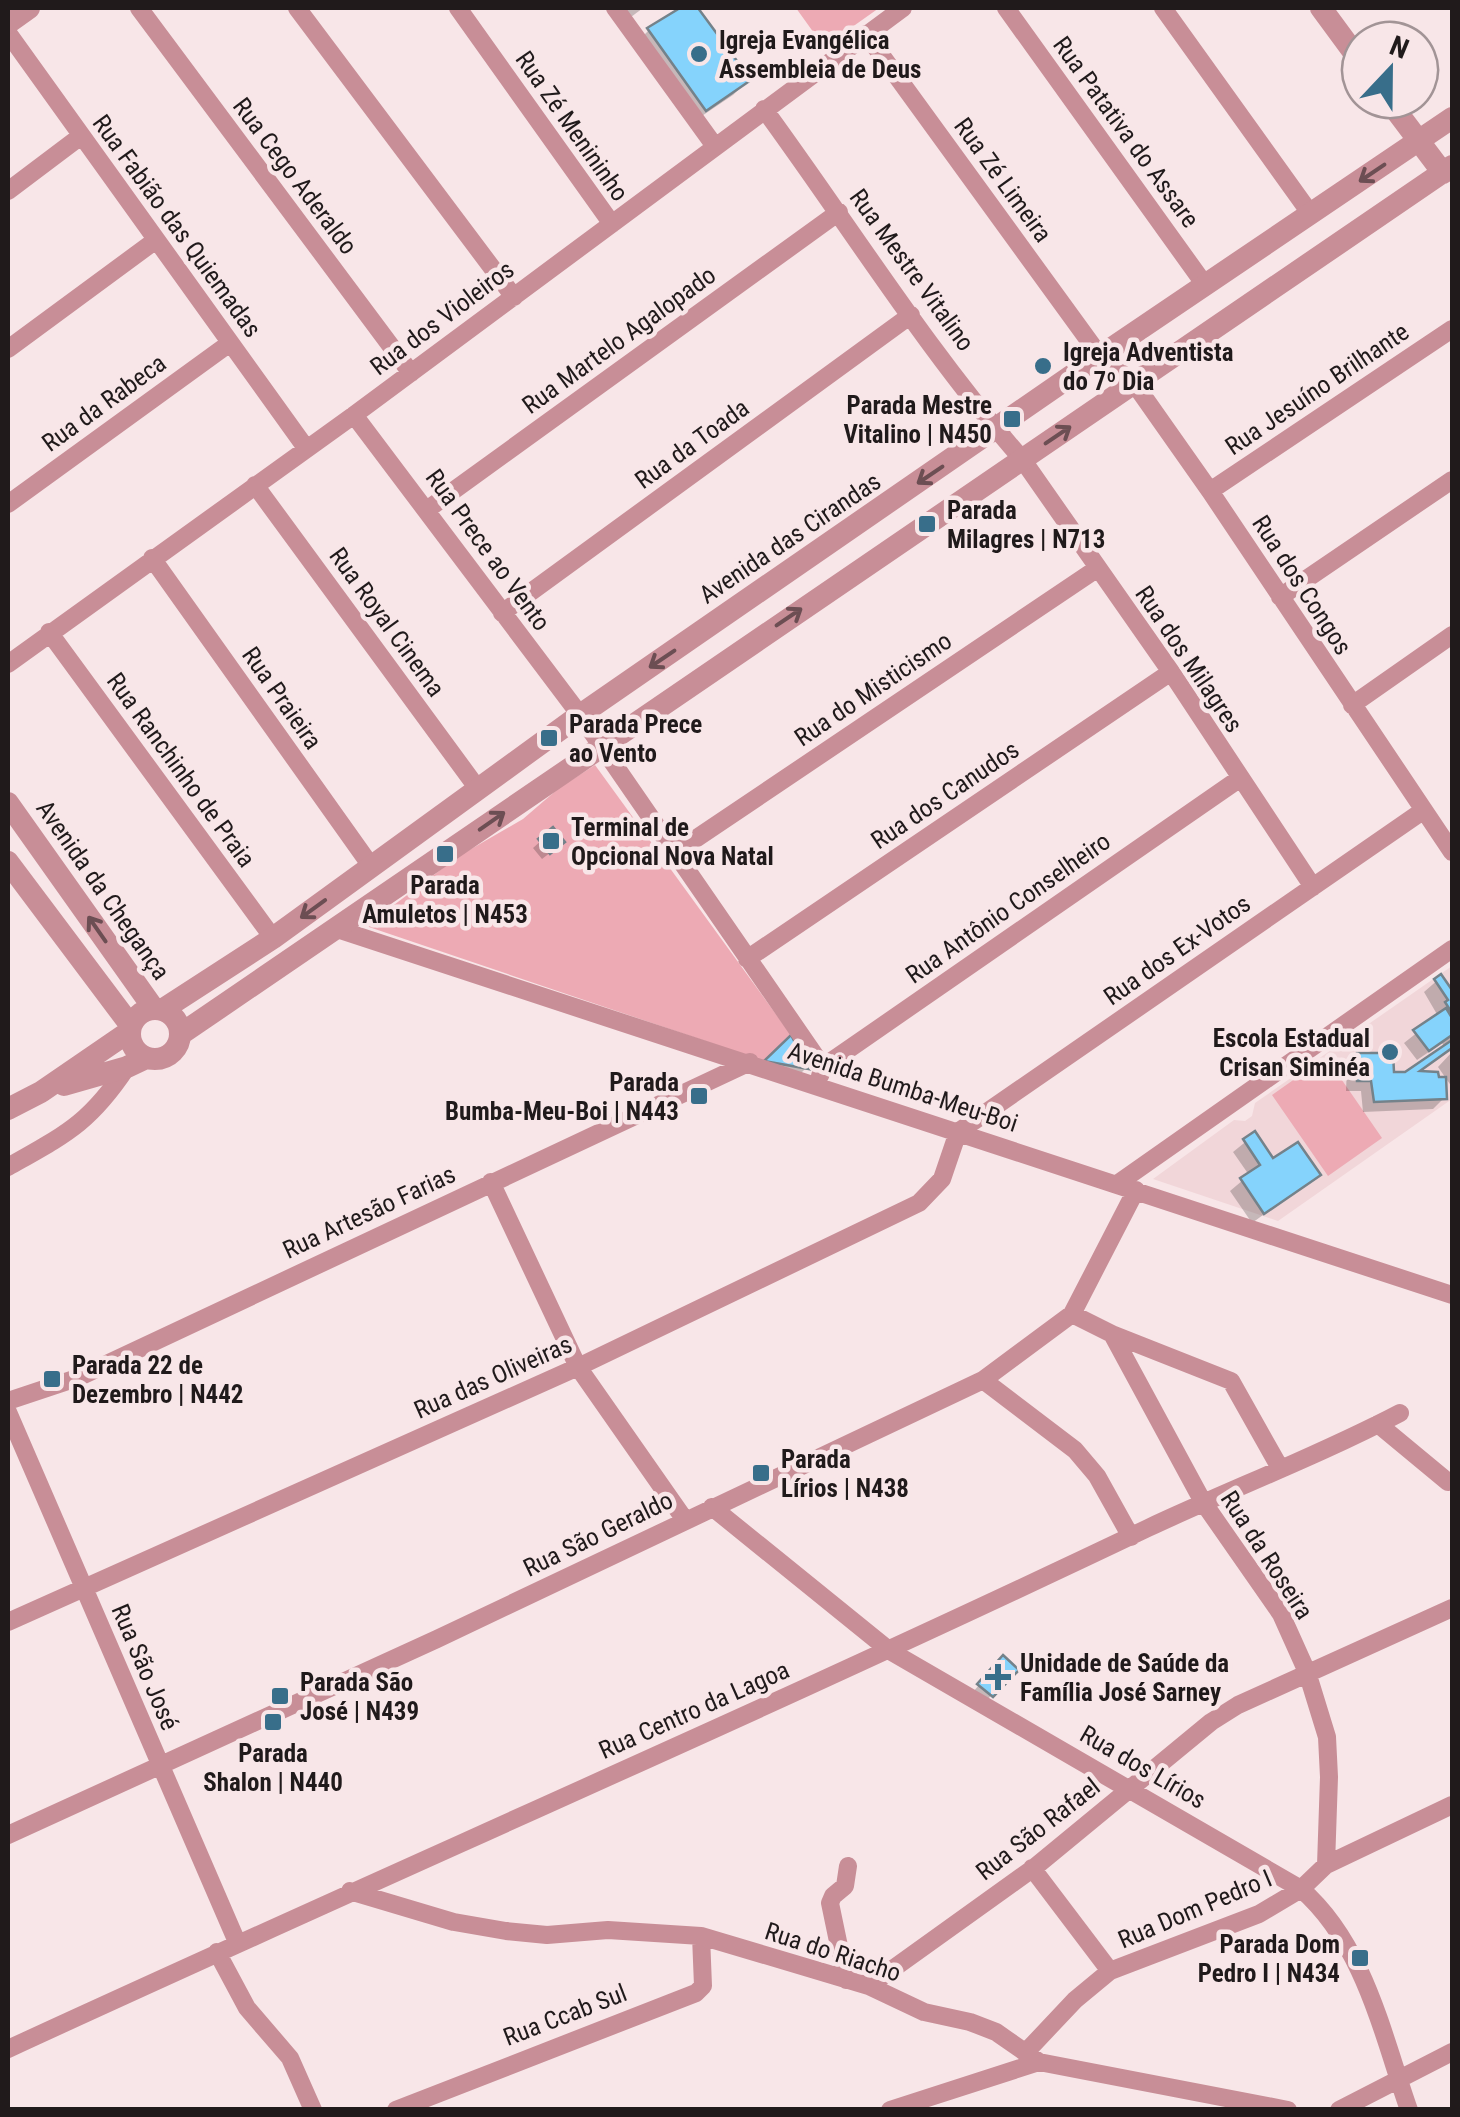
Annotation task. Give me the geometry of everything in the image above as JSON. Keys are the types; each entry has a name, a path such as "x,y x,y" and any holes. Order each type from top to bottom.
{"street":[{"path":"8,23 29,8"},
{"name":"Rua Cego Aderaldo","path":"140,8 411,373"},
{"path":"296,8 514,296"},
{"name":"Rua Zé Menininho","path":"458,8 612,224"},
{"path":"615,8 714,145"},
{"name":"Rua dos Violeiros","path":"8,664 354,415 903,8"},
{"name":"Rua Patativa do Assare","path":"1006,8 1205,286"},
{"path":"1163,8 1310,214"},
{"path":"1321,8 1340,34"},
{"name":"Rua Fabião das Quiemadas","path":"8,34 306,448"},
{"name":"Rua Zé Limeira","path":"866,34 1100,356"},
{"name":"Rua Mestre Vitalino","path":"764,108 996,430 1022,459"},
{"name":"Avenida das Cirandas","path":"158,1009 273,938 580,716 1452,118"},
{"path":"180,1034 1448,169 1418,142 1402,120"},
{"path":"8,190 82,136"},
{"name":"Rua Martelo Agalopado","path":"428,509 839,212"},
{"path":"8,348 156,240"},
{"name":"Rua da Toada","path":"502,613 911,314"},
{"name":"Rua Jesuíno Brilhante","path":"1210,491 1452,329"},
{"name":"Rua da Rabeca","path":"8,504 230,343"},
{"name":"Rua dos Congos","path":"1100,356 1134,383 1452,852"},
{"name":"Rua Prece ao Vento","path":"354,415 580,716 823,1067"},
{"name":"Rua dos Milagres","path":"1022,459 1313,887"},
{"path":"1280,598 1452,480"},
{"name":"Rua Royal Cinema","path":"255,485 478,789"},
{"name":"Rua Praieira","path":"152,558 371,866"},
{"name":"Rua do Misticismo","path":"676,852 1098,568"},
{"name":"Rua Ranchinho de Praia","path":"49,632 273,938"},
{"path":"1352,705 1452,635"},
{"name":"Rua dos Canudos","path":"748,959 1170,672"},
{"name":"Rua Antônio Conselheiro","path":"823,1067 1239,779"},
{"name":"Avenida da Chegança","path":"8,802 158,1009"},
{"name":"Rua dos Ex-Votos","path":"958,1132 1424,810"},
{"path":"8,862 131,1029 136,1062 96,1111 72,1131 8,1167"},
{"name":"Avenida Bumba-Meu-Boi","path":"337,929 1452,1295"},
{"path":"1126,1187 1452,949"},
{"path":"8,1107 41,1092 136,1062 169,1056 176,1049 180,1034 177,1020 158,1009 141,1012 131,1029 41,1092"},
{"name":"Rua Artesão Farias","path":"8,1402 77,1378 750,1062"},
{"path":"818,1086 823,1067"},
{"name":"Rua das Oliveiras","path":"8,1622 578,1367 918,1204 942,1179 958,1132"},
{"path":"491,1182 578,1367 685,1520"},
{"name":"Rua São Geraldo","path":"8,1835 437,1639 982,1380 1072,1314 1126,1187"},
{"path":"1072,1314 1231,1382 1280,1468"},
{"name":"Rua da Roseira","path":"1112,1334 1202,1502 1281,1614 1307,1672 1327,1737 1326,1864"},
{"path":"982,1380 1075,1450 1097,1476 1131,1536"},
{"name":"Rua São José","path":"8,1412 237,1942"},
{"name":"Rua Centro da Lagoa","path":"8,2050 237,1942 890,1651 1202,1502 1400,1413"},
{"path":"1378,1424 1448,1482"},
{"name":"Rua dos Lírios","path":"712,1507 890,1651 1301,1889 1336,1925 1367,1987 1409,2110"},
{"name":"Rua São Rafael","path":"869,1986 1032,1868 1189,1738 1238,1705 1452,1608"},
{"name":"Rua Dom Pedro I","path":"890,2110 1032,2058 1075,2000 1110,1971 1259,1914 1301,1889 1326,1864 1452,1804"},
{"path":"846,1980 830,1903 846,1886 848,1866"},
{"path":"1032,1868 1110,1971"},
{"name":"Rua do Riacho","path":"350,1892 454,1922 506,1931 547,1935 608,1930 701,1936 869,1986 924,2012 970,2022 996,2032 1032,2058 1288,2110"},
{"name":"Rua Ccab Sul","path":"396,2110 696,1993 704,1978 701,1936"},
{"path":"217,1952 248,2008 290,2058 313,2110"},
{"path":"1340,2110 1452,2052"}],"shaded area":[{"path":"796,8 879,8 824,47"},
{"path":"595,765 791,1035 764,1061 366,926 459,856 523,819 559,788"},
{"name":"Escola Estadual Crisan Siminéa","path":"1452,966 1452,1099 1278,1221 1153,1179 1234,1120 1245,1121 1252,1116 1255,1103"},
{"path":"1326,1057 1382,1138 1328,1176 1272,1095"}],"building":[{"name":"Igreja Evangélica Assembleia de Deus","path":"680,8 698,8 751,80 706,111 647,28"},
{"name":"Terminal de Opcional Nova Natal","path":"553,827 565,842 550,854 538,839"},
{"path":"1441,974 1452,990 1452,1013 1434,979"},
{"path":"1446,1008 1452,1018 1452,1035 1429,1051 1413,1030"},
{"path":"791,1035 809,1069 764,1061"},
{"path":"1452,1040 1452,1048 1420,1071 1438,1072 1439,1077 1446,1077 1447,1099 1374,1102 1371,1081 1357,1081 1357,1053 1393,1053 1394,1072 1405,1072"},
{"path":"1255,1131 1273,1158 1298,1142 1321,1175 1264,1214 1240,1178 1260,1165 1243,1139"},
{"name":"Unidade de Saúde da Família José Sarney","path":"1003,1655 1019,1670 993,1697 977,1684"}],"place":[{"name":"Igreja Evangélica Assembleia de Deus","path":"699,54"},
{"name":"Igreja Adventista do 7º Dia","path":"1043,366"},
{"name":"Parada Mestre Vitalino | N450","path":"1012,419"},
{"name":"Parada Milagres | N713","path":"927,524"},
{"name":"Parada Prece ao Vento","path":"549,738"},
{"name":"Terminal de Opcional Nova Natal","path":"551,841"},
{"name":"Parada Amuletos | N453","path":"445,854"},
{"name":"Escola Estadual Crisan Siminéa","path":"1390,1052"},
{"name":"Parada Bumba-Meu-Boi | N443","path":"699,1096"},
{"name":"Parada 22 de Dezembro | N442","path":"52,1379"},
{"name":"Parada Lírios | N438","path":"761,1473"},
{"name":"Unidade de Saúde da Família José Sarney","path":"998,1677"},
{"name":"Parada São José | N439","path":"280,1696"},
{"name":"Parada Shalon | N440","path":"273,1722"},
{"name":"Parada Dom Pedro I | N434","path":"1360,1958"}]}
